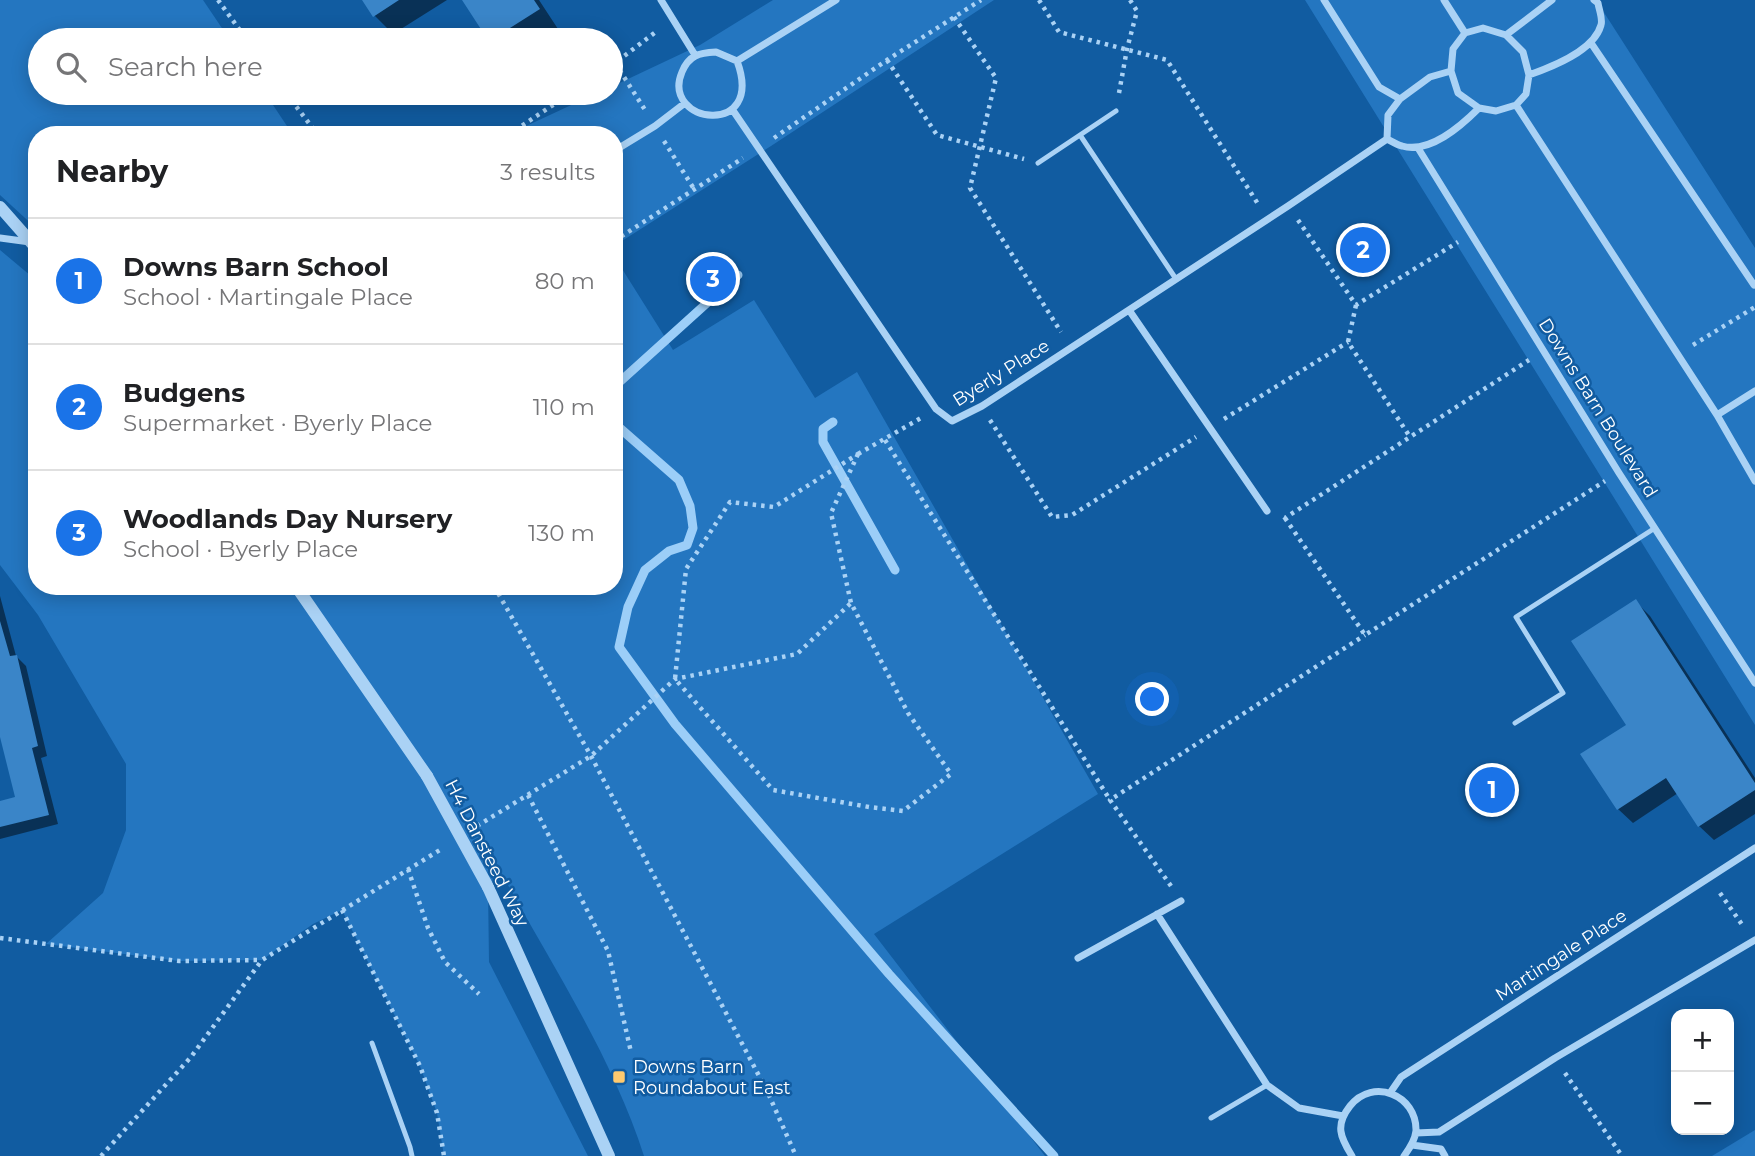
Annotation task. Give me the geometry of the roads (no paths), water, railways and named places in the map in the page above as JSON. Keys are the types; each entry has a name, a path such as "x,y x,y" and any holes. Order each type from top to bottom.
{"street":[{"path":"661,0 695,55"},
{"path":"737,61 836,0"},
{"path":"1324,0 1379,87 1400,99"},
{"path":"1444,0 1465,33"},
{"path":"1506,35 1552,0"},
{"path":"1529,75 1554,66 1591,43 1602,24 1599,1"},
{"path":"1483,28 1506,35 1522,52 1529,75 1526,94 1516,105 1496,111 1479,108 1458,93 1451,71 1453,49 1465,33 1483,28"},
{"path":"1591,43 1754,285"},
{"path":"716,51 737,61 743,75 744,87 741,98 732,109 723,114 708,116 698,113 685,103 680,92 680,77 684,66 695,55 716,51"},
{"path":"1451,71 1430,77 1400,99 1388,115 1387,139 1402,146 1418,148 1443,138 1479,108"},
{"path":"623,146 685,103"},
{"path":"1516,105 1717,415 1755,481"},
{"name":"Byerly Place","path":"732,109 936,409 952,421 982,406 1387,139"},
{"name":"Downs Barn Boulevard","path":"1418,148 1619,473 1755,683"},
{"path":"0,208 28,239"},
{"path":"0,238 28,245"},
{"path":"1129,310 1267,510"},
{"path":"1717,415 1755,391"},
{"name":"H4 Dansteed Way","path":"302,595 427,776 488,887 609,1156"},
{"name":"Martingale Place","path":"1390,1093 1401,1077 1755,848"},
{"path":"1079,958 1181,901"},
{"path":"1157,914 1267,1085 1299,1108 1343,1116"},
{"path":"1416,1133 1439,1132 1555,1058 1755,941"},
{"path":"1352,1156 1341,1136 1343,1116 1353,1102 1367,1092 1380,1091 1401,1099 1409,1106 1414,1118 1416,1133 1404,1156"},
{"path":"1412,1145 1441,1149 1445,1156"}],"lane":[{"path":"1038,163 1116,111"},
{"path":"1080,135 1176,279"},
{"path":"1515,723 1563,693 1516,617 1655,527"},
{"path":"372,1043 412,1156"},
{"path":"1211,1118 1267,1085"}],"waterway":[{"path":"623,379 738,275"},
{"path":"833,422 823,429 823,442 895,570"},
{"path":"623,431 679,480 690,506 693,528 687,545 669,551 645,570 628,607 619,647 675,724 889,974 1054,1156"}],"place":[{"name":"Budgens","path":"1363,250"},
{"name":"Woodlands Day Nursery","path":"713,279"},
{"name":"Downs Barn School","path":"1492,790"},
{"name":"Downs Barn Roundabout East","path":"619,1077"}]}
